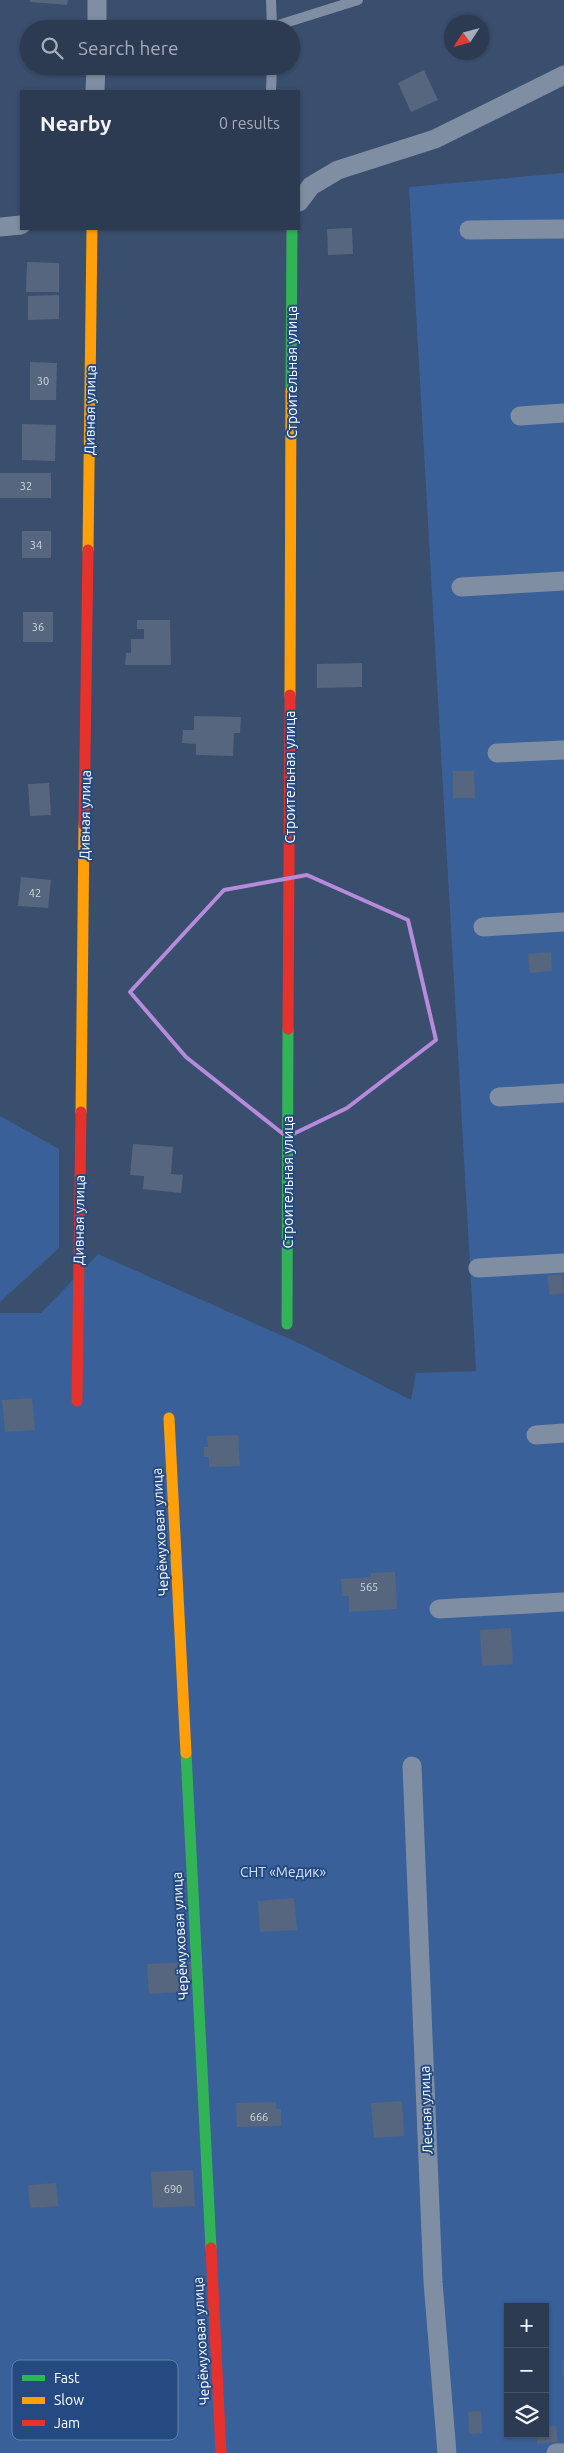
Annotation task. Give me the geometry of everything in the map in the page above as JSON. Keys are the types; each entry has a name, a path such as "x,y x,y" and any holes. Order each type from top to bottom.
{"street":[{"path":"97,0 97,20"},
{"path":"95,90 96,75"},
{"path":"300,201 311,186 338,170 435,139 564,75"},
{"path":"0,227 20,225"},
{"path":"469,230 564,229"},
{"name":"Дивная улица","path":"77,1401 92,230"},
{"name":"Строительная улица","path":"287,1324 292,230"},
{"path":"520,416 564,413"},
{"path":"461,587 564,581"},
{"path":"497,753 564,750"},
{"path":"483,927 564,922"},
{"path":"499,1097 564,1093"},
{"path":"478,1268 564,1263"},
{"name":"Черёмуховая улица","path":"169,1418 221,2453"},
{"path":"536,1435 564,1433"},
{"path":"439,1609 564,1602"},
{"name":"Лесная улица","path":"412,1766 433,2282 447,2453"},
{"path":"556,2453 564,2452"}],"lane":[{"path":"271,0 272,20"},
{"path":"297,20 358,0"},
{"path":"271,90 272,75"}],"highlighted area":[{"path":"307,875 408,920 436,1040 347,1108 287,1137 186,1057 130,992 224,890"}],"green space":[{"name":"СНТ «Медик»","path":"564,173 564,2453 0,2453 0,1313 41,1313 98,1254 301,1344 411,1400 416,1373 476,1371 409,187"},
{"path":"0,1116 59,1149 59,1248 0,1302"}],"building":[{"path":"30,0 68,0 67,5 30,2"},
{"path":"424,70 438,100 411,112 398,83"},
{"path":"352,228 353,254 328,255 327,229"},
{"path":"27,262 59,263 59,292 26,292"},
{"path":"59,295 59,319 28,320 28,296"},
{"path":"30,362 57,363 56,400 30,400"},
{"path":"22,424 56,425 55,461 22,460"},
{"path":"0,473 51,473 51,498 0,498"},
{"path":"22,531 51,531 51,558 22,558"},
{"path":"23,612 53,612 53,642 23,642"},
{"path":"137,620 170,620 171,665 125,665 126,653 131,653 131,639 144,639 144,629 137,629"},
{"path":"362,663 362,687 317,688 317,664"},
{"path":"194,716 241,717 240,733 234,733 233,756 196,755 196,744 182,743 183,730 194,730"},
{"path":"453,771 474,771 475,798 453,798"},
{"path":"49,783 51,815 30,816 28,784"},
{"path":"21,877 51,880 48,908 18,906"},
{"path":"551,952 552,971 530,973 528,954"},
{"path":"133,1144 173,1147 171,1174 183,1175 181,1193 143,1189 144,1176 130,1175"},
{"path":"562,1274 564,1293 550,1295 547,1276"},
{"path":"32,1398 35,1430 5,1432 2,1400"},
{"path":"238,1435 240,1466 209,1467 209,1457 204,1457 204,1447 208,1447 207,1436"},
{"path":"395,1572 397,1609 349,1612 349,1596 342,1596 341,1579 371,1577 371,1573"},
{"path":"511,1628 513,1664 482,1666 480,1630"},
{"path":"294,1898 297,1930 260,1932 258,1901"},
{"path":"191,1962 192,1980 182,1980 183,1992 149,1994 147,1964"},
{"path":"402,2101 404,2136 374,2138 371,2103"},
{"path":"276,2102 276,2109 281,2109 281,2126 237,2127 236,2103"},
{"path":"193,2170 195,2206 153,2208 151,2172"},
{"path":"56,2183 58,2206 30,2208 28,2185"},
{"path":"562,2362 564,2362 564,2376 563,2376"},
{"path":"481,2411 482,2433 469,2434 468,2412"},
{"path":"556,2426 558,2442 537,2444 536,2438 549,2438 549,2427"}],"traffic: fast":[{"path":"291,391 292,230"},
{"path":"287,1324 288,1029"},
{"path":"186,1753 211,2248"}],"traffic: slow":[{"path":"88,550 92,230"},
{"path":"290,695 291,391"},
{"path":"81,1112 84,825"},
{"path":"169,1418 186,1753"}],"traffic: jam":[{"path":"84,825 88,550"},
{"path":"288,1029 290,695"},
{"path":"77,1401 81,1112"},
{"path":"211,2248 221,2453"}]}
